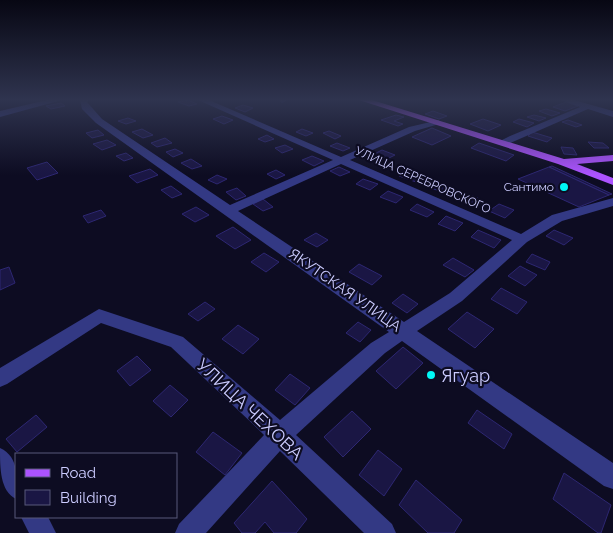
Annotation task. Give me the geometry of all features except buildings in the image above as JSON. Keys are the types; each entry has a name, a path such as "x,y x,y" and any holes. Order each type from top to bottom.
{"main road":[{"path":"445,125 562,162 613,182"},
{"path":"562,162 613,158"}],"street":[{"name":"ЯКУТСКАЯ УЛИЦА","path":"106,125 613,477"},
{"name":"УЛИЦА СЕРЕБРОВСКОГО","path":"260,125 522,239"},
{"path":"230,210 412,129 426,125"},
{"path":"503,143 544,125"},
{"path":"188,533 279,436 378,348 456,297 522,239 557,218 613,202"},
{"name":"УЛИЦА ЧЕХОВА","path":"0,378 99,316 177,342 382,533"},
{"path":"0,460 15,486"},
{"path":"35,518 43,533"}],"place":[{"name":"Сантимо","path":"564,187"},
{"name":"Ягуар","path":"431,375"}]}
